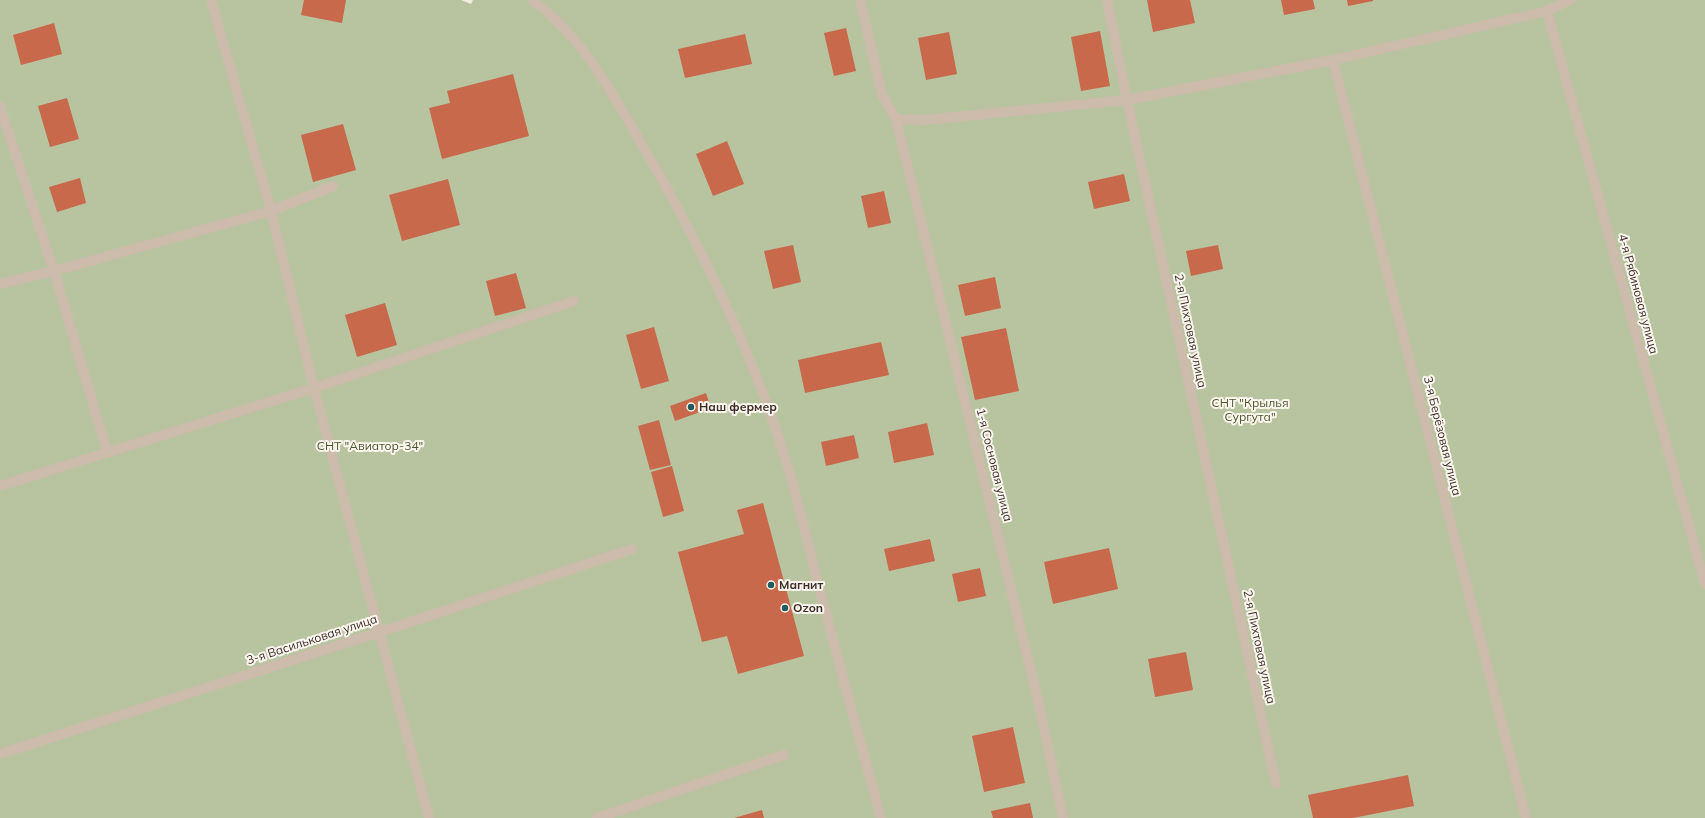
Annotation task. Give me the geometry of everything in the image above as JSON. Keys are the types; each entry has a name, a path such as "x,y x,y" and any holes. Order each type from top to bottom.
{"street":[{"path":"211,0 271,211 314,388 429,818"},
{"path":"532,0 570,35 599,70 670,191 721,292 766,400 795,493 849,703 881,818"},
{"name":"1-я Сосновая улица","path":"860,0 882,94 896,119 1038,700 1063,818"},
{"name":"2-я Пихтовая улица","path":"1108,0 1127,100 1276,784"},
{"path":"896,119 924,120 1127,100 1333,60 1547,11 1570,0"},
{"name":"4-я Рябиновая улица","path":"1547,11 1705,584"},
{"name":"3-я Берёзовая улица","path":"1333,60 1526,818"},
{"path":"0,107 54,272 107,452"},
{"path":"0,284 54,272 271,211 333,186"},
{"path":"0,486 314,388 574,301"},
{"name":"3-я Васильковая улица","path":"0,754 632,549"},
{"path":"597,818 784,755"}],"green space":[{"path":"0,0 461,0 471,4 473,0 1705,0 1705,818 0,818"}],"building":[{"path":"304,0 346,0 342,23 301,15"},
{"path":"1147,0 1190,0 1195,23 1153,32"},
{"path":"1281,0 1313,0 1315,9 1284,15"},
{"path":"1347,0 1373,0 1373,1 1348,6"},
{"path":"54,23 62,54 21,65 13,35"},
{"path":"846,28 856,71 834,76 824,33"},
{"path":"1100,31 1110,86 1081,91 1071,37"},
{"path":"949,32 957,74 926,80 918,38"},
{"path":"745,34 752,64 685,78 678,49"},
{"path":"513,74 529,136 442,159 429,108 450,103 447,91"},
{"path":"67,98 79,139 50,147 38,106"},
{"path":"343,124 356,170 313,182 301,135"},
{"path":"727,141 744,184 713,196 696,154"},
{"path":"1124,174 1130,201 1094,209 1088,182"},
{"path":"80,178 86,203 57,212 49,187"},
{"path":"448,179 460,225 402,241 389,195"},
{"path":"884,191 891,223 868,228 861,196"},
{"path":"793,245 801,282 773,289 764,251"},
{"path":"1218,245 1223,269 1191,276 1186,251"},
{"path":"516,273 526,308 495,316 486,281"},
{"path":"995,277 1001,308 965,316 958,285"},
{"path":"385,303 397,345 357,357 345,315"},
{"path":"654,327 669,381 641,389 626,335"},
{"path":"1006,328 1019,391 975,400 961,337"},
{"path":"881,342 889,375 805,393 798,360"},
{"name":"Наш фермер","path":"706,393 711,408 675,421 670,406"},
{"path":"659,420 671,465 650,470 638,426"},
{"path":"927,423 934,455 894,463 888,432"},
{"path":"854,435 859,458 826,466 821,442"},
{"path":"672,466 684,511 663,517 651,472"},
{"path":"763,503 804,656 738,674 727,636 702,642 678,552 744,534 737,510"},
{"path":"930,539 935,561 889,571 884,549"},
{"path":"1109,548 1118,589 1053,604 1044,562"},
{"path":"980,568 986,596 958,602 952,574"},
{"path":"1186,652 1193,690 1155,697 1148,659"},
{"path":"1013,727 1025,783 984,792 972,736"},
{"path":"1408,775 1414,806 1353,818 1313,818 1308,795"},
{"path":"1030,803 1033,818 993,818 991,811"},
{"path":"762,810 764,818 734,818"}],"place":[{"name":"Наш фермер","path":"691,407"},
{"name":"Магнит","path":"771,585"},
{"name":"Ozon","path":"785,608"}],"park label":[{"name":"CНТ \"Крылья Сургута\"","path":"1250,410"},
{"name":"СНТ \"Авиатор-34\"","path":"370,446"}]}
